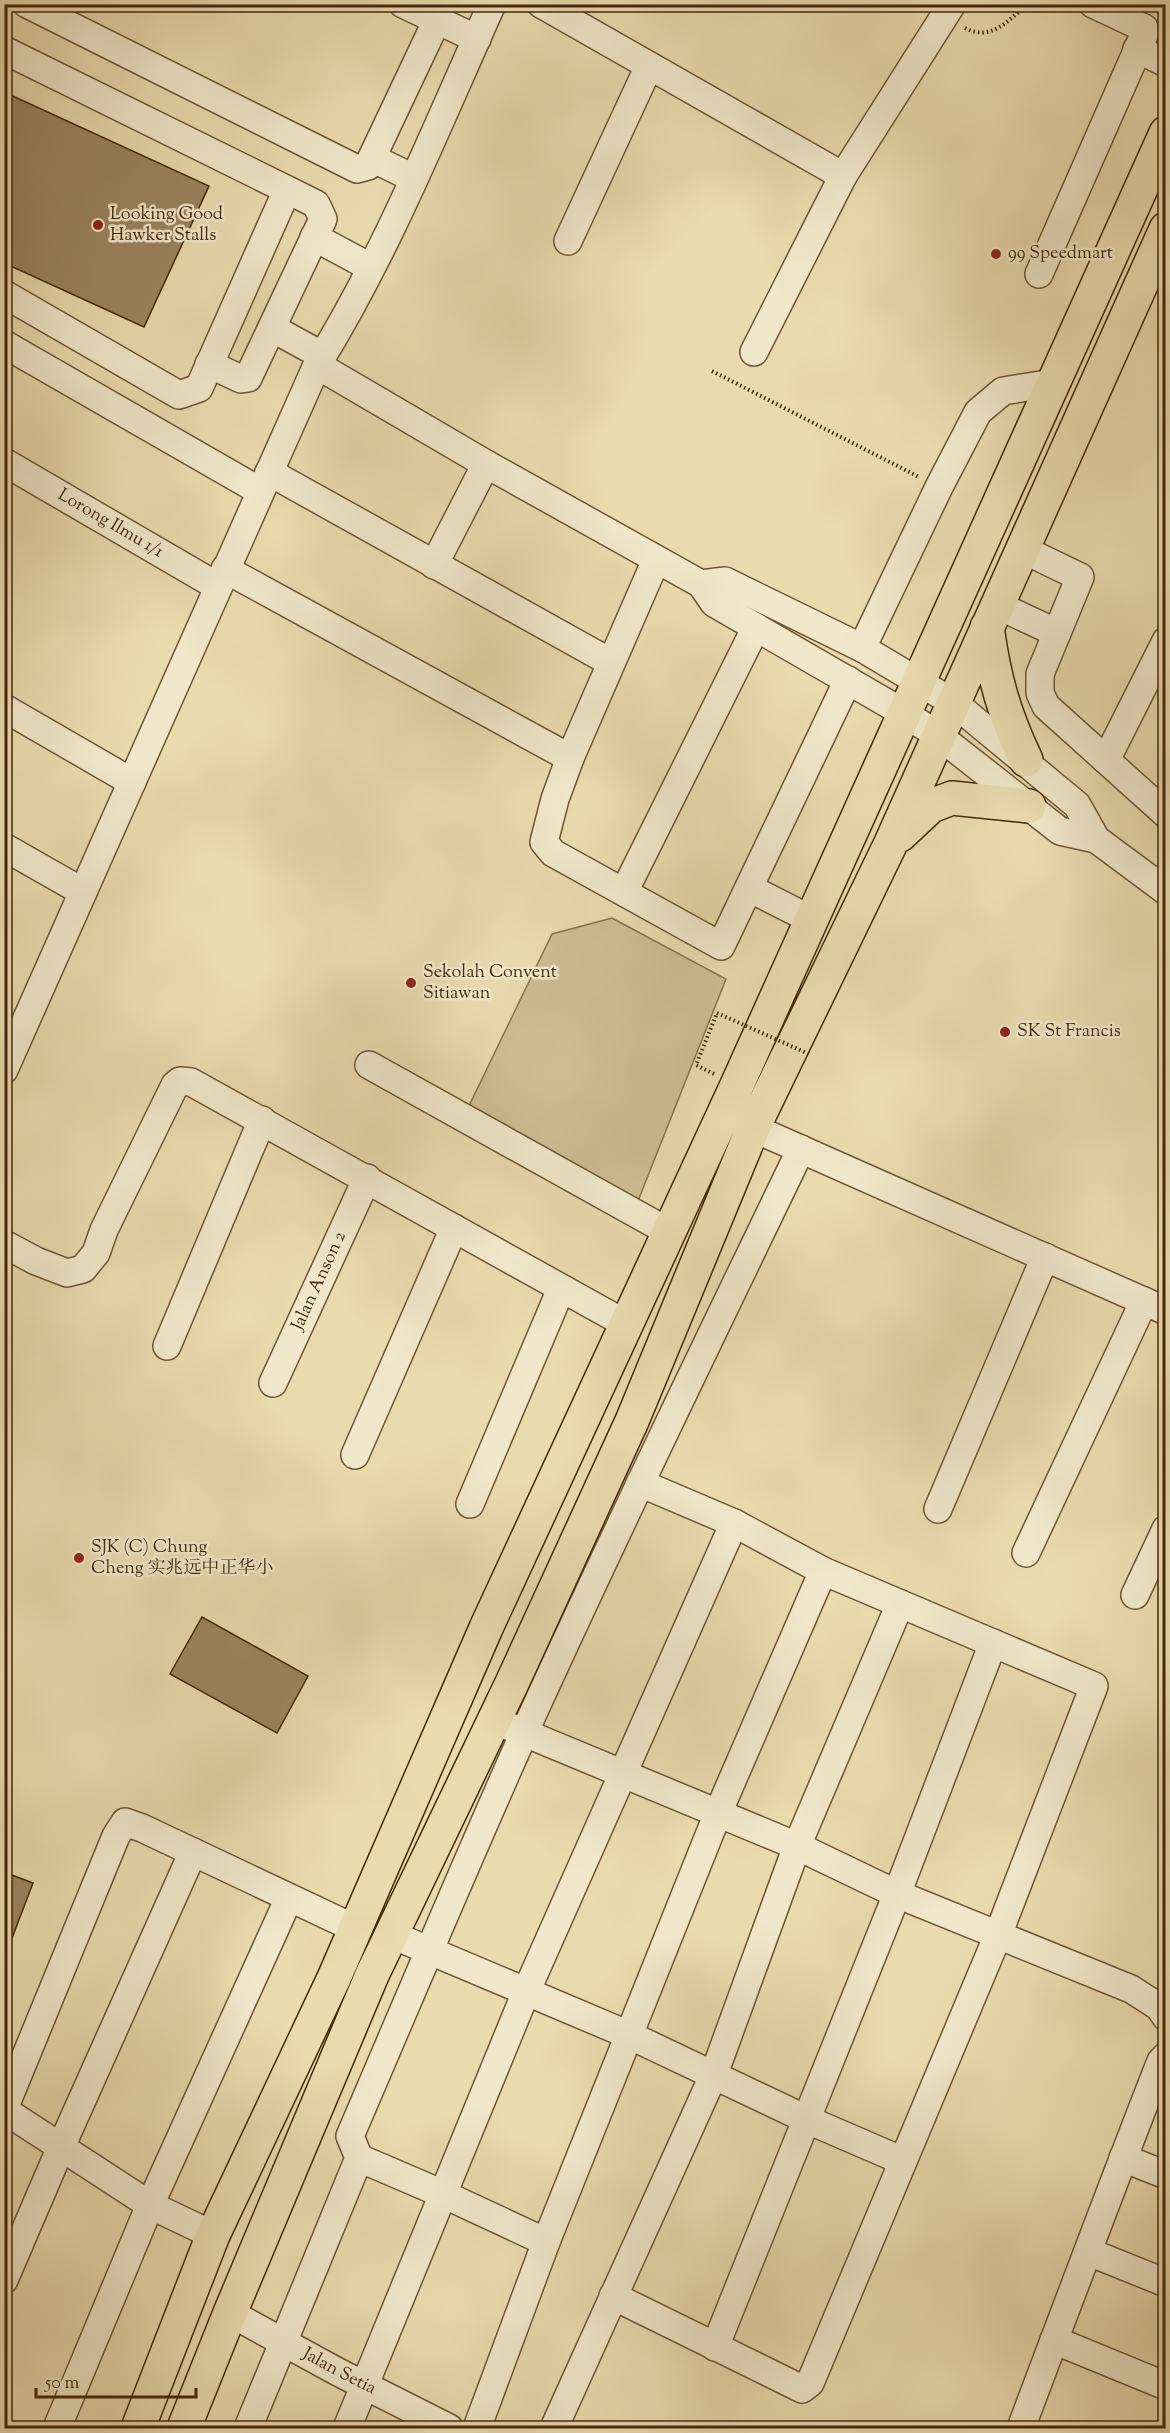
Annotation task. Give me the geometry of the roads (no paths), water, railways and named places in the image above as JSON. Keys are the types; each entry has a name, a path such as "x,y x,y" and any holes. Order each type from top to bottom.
{"highway":[{"path":"138,2428 213,2235 334,1978 486,1628 737,1085 1166,133"},
{"path":"184,2428 230,2313 390,1934 494,1720 632,1421 753,1128 890,845 1166,229"},
{"path":"992,616 999,696 1026,760"},
{"path":"890,845 931,806 952,798 1029,806"},
{"path":"626,1324 641,1320 736,1167"},
{"path":"486,1628 502,1630 513,1628 524,1617 587,1477 632,1421"},
{"path":"354,1928 392,1892 460,1734 468,1725 480,1719 494,1720"},
{"path":"213,2235 231,2237 239,2234 248,2224 304,2095 372,1975"},
{"path":"156,2428 198,2325 205,2317 230,2313"}],"street":[{"path":"27,4 357,169 368,166 436,20"},
{"path":"403,4 477,39"},
{"path":"4,1070 221,578 320,361 370,267 413,178 492,4"},
{"path":"541,4 843,176"},
{"path":"1039,274 1144,35 1143,28 1093,4"},
{"path":"754,352 843,176 950,8"},
{"path":"1137,49 1166,63"},
{"path":"4,50 316,204 323,219 248,378 241,379 209,364"},
{"path":"568,241 649,66"},
{"path":"372,158 413,178"},
{"path":"4,294 179,395 199,388 287,190"},
{"path":"314,237 370,267"},
{"path":"272,328 320,361 486,464 701,584 714,603 904,713 939,736 1060,831 1096,839 1166,891"},
{"path":"4,344 265,482 434,565 610,663"},
{"path":"862,648 939,487 978,412 1003,391 1053,383"},
{"name":"Lorong Ilmu 1/1","path":"4,462 221,578 570,758"},
{"path":"434,565 486,464"},
{"path":"1022,549 1080,577 1040,674 1040,693 1046,706 1166,814"},
{"path":"656,560 610,663 555,799 544,842 553,853 565,861 721,946 848,680"},
{"path":"701,584 724,581 862,648 954,703 1026,760 1077,805 1096,839"},
{"path":"992,616 1057,633"},
{"path":"624,892 756,627"},
{"path":"1106,760 1166,641"},
{"path":"4,708 132,782"},
{"path":"4,847 83,892"},
{"path":"748,888 810,919"},
{"path":"369,1065 669,1232"},
{"path":"4,1244 36,1261 67,1273 83,1269 96,1252 104,1230 175,1085 180,1081 191,1082 626,1324"},
{"path":"167,1346 262,1120"},
{"path":"753,1128 1155,1306 1026,1553"},
{"path":"248,2428 359,2158 350,2136 430,1950 525,1732 640,1483 801,1149"},
{"name":"Jalan Anson 2","path":"273,1383 367,1178"},
{"path":"355,1455 454,1228"},
{"path":"938,1509 1044,1257"},
{"path":"470,1504 561,1289"},
{"path":"614,2296 802,2389 808,2386 823,2358 998,1935 1094,1686 824,1571 734,1522 640,1483"},
{"path":"347,2428 526,1992 734,1522"},
{"path":"1135,1595 1166,1529"},
{"path":"477,2428 546,2242 718,1813 824,1571"},
{"path":"554,2428 714,2074 797,1846 900,1604"},
{"path":"715,2347 808,2120 993,1643"},
{"path":"494,1720 797,1846 897,1894 1131,1989 1159,2007 1166,2017"},
{"path":"213,2235 150,2205 4,2110 117,1836 123,1824 130,1823 354,1928"},
{"path":"4,2280 193,1852"},
{"path":"57,2428 150,2205 289,1898"},
{"path":"390,1934 629,2035 808,2120 903,2161"},
{"path":"1021,2428 1123,2158 1161,2061 1166,2056"},
{"path":"359,2158 546,2242"},
{"path":"1123,2158 1166,2175"},
{"path":"1089,2252 1166,2283"},
{"name":"Jalan Setia","path":"230,2313 449,2428"},
{"path":"1054,2340 1166,2386"}],"place":[{"name":"Looking Good Hawker Stalls","path":"98,225"},
{"name":"99 Speedmart","path":"996,254"},
{"name":"Sekolah Convent Sitiawan","path":"411,983"},
{"name":"SK St Francis","path":"1005,1032"},
{"name":"SJK (C) Chung Cheng 实兆远中正华小","path":"79,1558"}]}
